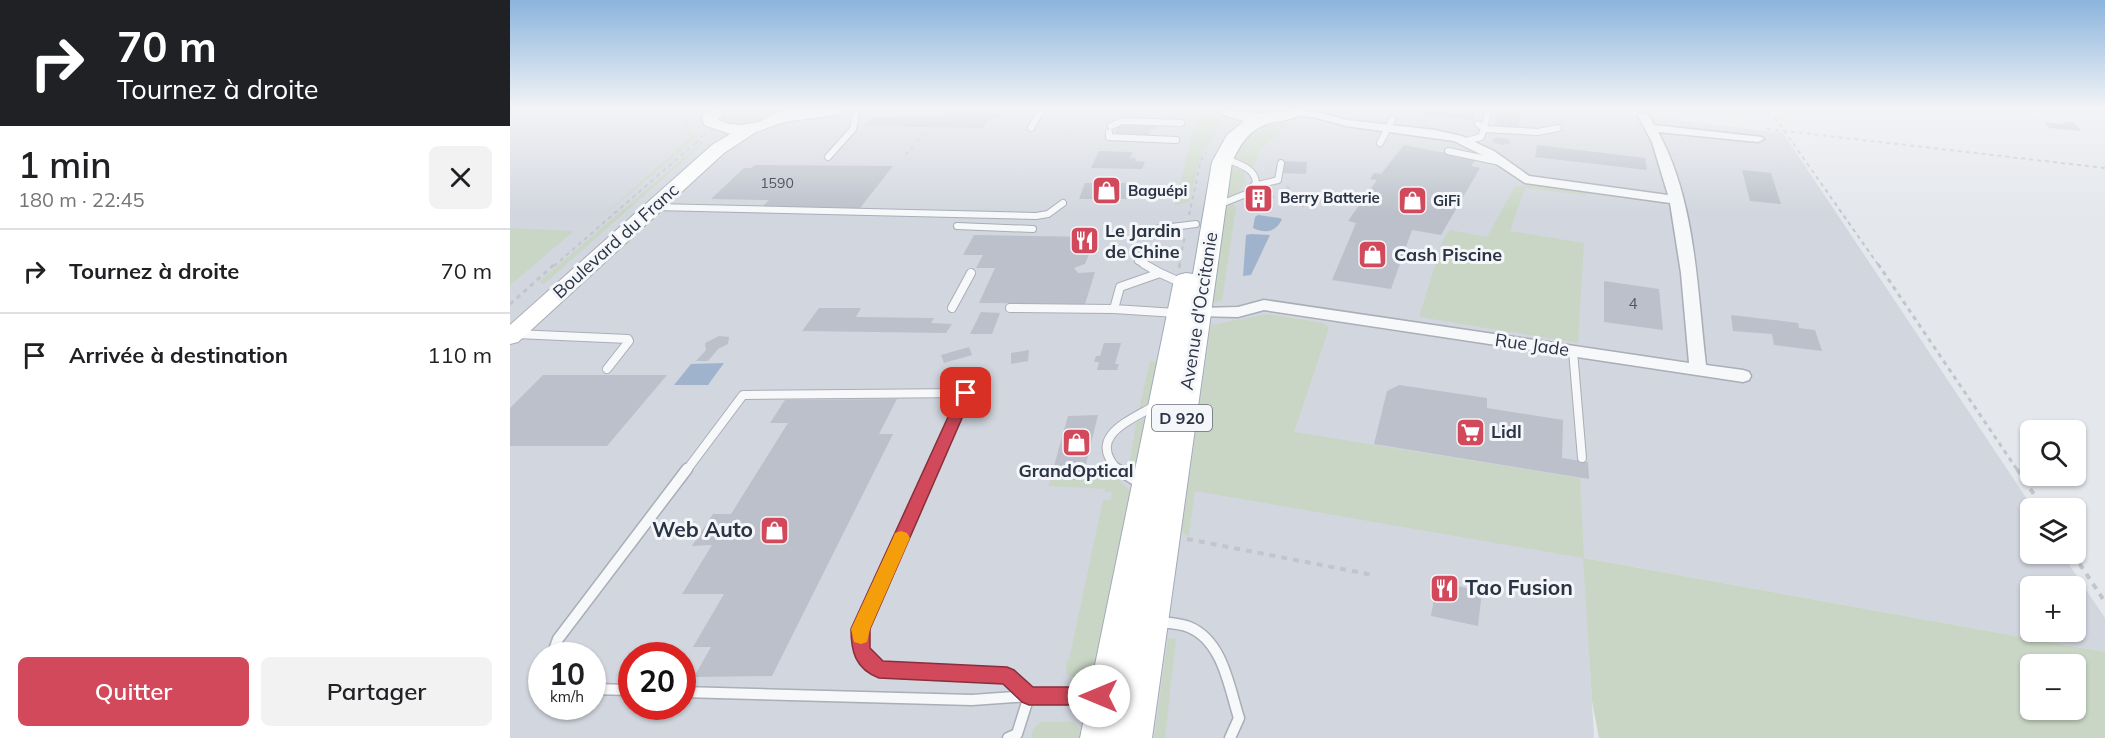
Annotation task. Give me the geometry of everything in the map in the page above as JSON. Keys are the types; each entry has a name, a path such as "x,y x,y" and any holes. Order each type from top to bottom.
{"main road":[{"name":"Avenue d'Occitanie","path":"1100,738 1164,398 1189,313 1173,278 1206,215 1207,167 1218,143"},
{"name":"Avenue d'Occitanie","path":"1132,738 1164,534 1189,313 1206,215 1224,158 1232,143"}],"street":[{"name":"Boulevard du Franc","path":"511,330 697,143"},
{"name":"Boulevard du Franc","path":"511,330 727,143"},
{"path":"1470,143 1520,177 1530,180 1676,200"},
{"path":"1658,143 1667,164 1676,200 1698,369"},
{"name":"Rue Jade","path":"1189,313 1238,312 1264,305 1743,376"}],"lane":[{"path":"828,157 840,143"},
{"path":"1448,151 1500,162"},
{"path":"1224,158 1253,173 1256,177 1254,186"},
{"path":"1147,230 1206,215 1239,198 1254,186 1278,180 1281,163"},
{"path":"654,207 1036,216 1048,214 1063,204"},
{"path":"957,226 1033,229"},
{"path":"1138,261 1173,278"},
{"path":"952,308 971,273"},
{"path":"1114,309 1120,287 1173,278"},
{"path":"1010,308 1114,309 1189,313"},
{"path":"511,330 628,339 629,342 608,369"},
{"path":"1573,351 1582,458"},
{"path":"557,642 743,394 966,393 861,629 861,652 879,669 1007,676 1029,696"},
{"path":"1147,486 1114,468 1108,461 1107,445 1114,429 1152,408 1164,398"},
{"path":"1150,621 1191,627 1210,642 1217,654 1239,718 1230,738"},
{"path":"696,692 972,700 1029,696 1108,696"},
{"path":"1012,736 1029,696"}],"path":[{"path":"510,304 695,143"},
{"path":"1793,143 1842,211 2036,498"},
{"path":"1892,143 2105,168"},
{"path":"906,155 913,146"},
{"path":"1278,180 1284,182 1293,196 1301,200 1303,207"},
{"path":"1164,534 1373,575"},
{"path":"2080,564 2105,602"}],"shaded area":[{"path":"510,143 1790,143 2026,498 2020,498 2020,564 2069,564 2077,576 2020,576 2020,637 1584,558 1594,738 510,738"},
{"path":"2086,590 2105,618 2105,652 2050,642 2086,642"}],"green space":[{"path":"684,143 690,143 598,220"},
{"path":"1190,143 1209,143 1201,155 1189,202 1175,205"},
{"path":"1241,143 1267,143 1261,149 1253,167 1234,159"},
{"path":"701,145 544,284 541,283 540,281"},
{"path":"1232,166 1244,171 1246,180 1238,192 1228,197"},
{"path":"1534,185 1591,193 1585,195 1525,188 1510,231 1584,243 1578,343 1419,317 1443,240 1450,230 1487,237 1515,186"},
{"path":"1232,203 1236,208 1222,301 1213,303 1225,205"},
{"path":"510,228 574,231 510,285"},
{"path":"1268,314 1323,323 1329,328 1294,432 1580,478 1584,558 2020,637 2020,642 2050,642 2105,652 2105,738 1599,738 1592,701 1583,558 1195,491 1189,536 1184,534 1182,529 1211,325"},
{"path":"1150,361 1157,362 1149,402 1139,409"},
{"path":"1145,418 1135,470 1129,466 1136,423"},
{"path":"1085,469 1116,477 1130,491 1097,668 1083,680 1067,675 1066,661 1069,660 1103,500 1111,500 1112,492 1105,492 1105,489 1048,486 1050,480 1082,480"},
{"path":"1168,638 1176,639 1165,738 1154,738"},
{"path":"1041,722 1073,722 1082,732 1081,738 1031,738 1033,729"}],"water":[{"path":"1258,215 1282,219 1274,229 1262,231 1253,228 1255,217"},
{"path":"1246,235 1270,235 1251,275 1243,276"},
{"path":"724,363 708,385 674,385 691,364"}],"building":[{"name":"GiFi","path":"1404,145 1476,159 1471,166 1480,168 1441,235 1412,230 1391,289 1332,280 1356,223 1348,221 1377,180 1370,179 1374,173 1381,174"},
{"path":"1537,145 1645,158 1647,170 1535,157"},
{"path":"1099,151 1133,152 1130,158 1145,162 1142,169 1091,168"},
{"path":"1284,161 1307,162 1306,174 1282,173"},
{"path":"755,165 893,166 860,208 762,207 769,200 711,199 744,168 751,168"},
{"path":"1742,170 1771,173 1781,204 1750,201"},
{"name":"Baguépi","path":"1085,183 1134,183 1128,199 1079,199"},
{"name":"Berry Batterie","path":"1266,190 1275,197 1251,205 1244,199 1246,197"},
{"path":"974,235 1096,237 1092,252 1085,264 1074,268 1078,273 1095,272 1085,304 979,303 995,268 976,268 983,255 963,255"},
{"path":"1604,281 1659,289 1663,330 1604,322"},
{"path":"819,308 861,308 856,317 934,318 931,323 952,324 946,333 802,331"},
{"path":"981,312 1000,313 992,334 970,334"},
{"path":"1731,315 1798,323 1799,328 1815,330 1822,351 1774,345 1772,334 1733,331"},
{"path":"719,336 729,337 728,344 718,349 708,361 696,361 706,350 705,343"},
{"path":"1104,343 1121,343 1115,364 1119,364 1117,370 1097,370 1099,362 1094,362 1096,356 1100,356"},
{"path":"969,347 972,355 944,363 941,355"},
{"path":"1029,350 1028,361 1011,364 1011,353"},
{"path":"543,375 667,375 607,446 510,446 510,408"},
{"name":"Lidl","path":"1399,385 1487,398 1487,408 1563,420 1562,458 1588,462 1589,479 1374,444 1387,391"},
{"name":"Web Auto","path":"897,399 879,434 893,434 772,676 696,677 711,647 696,647 696,642 724,594 682,594 712,545 692,546 713,514 731,514 788,423 770,423 785,400"},
{"name":"GrandOptical","path":"1098,415 1082,480 1050,480 1068,416"},
{"path":"1437,582 1482,591 1478,626 1431,616"}],"slow traffic":[{"path":"861,636 861,629 901,538"}],"place":[{"name":"Baguépi","path":"1107,191"},
{"name":"Berry Batterie","path":"1259,198"},
{"name":"GiFi","path":"1412,201"},
{"name":"Le Jardin de Chine","path":"1084,241"},
{"name":"Cash Piscine","path":"1373,255"},
{"name":"Lidl","path":"1470,432"},
{"name":"GrandOptical","path":"1076,442"},
{"name":"Web Auto","path":"774,530"},
{"name":"Tao Fusion","path":"1444,588"}],"route":[{"path":"966,393 861,629 861,652 879,669 1007,676 1029,696 1099,696"}]}
